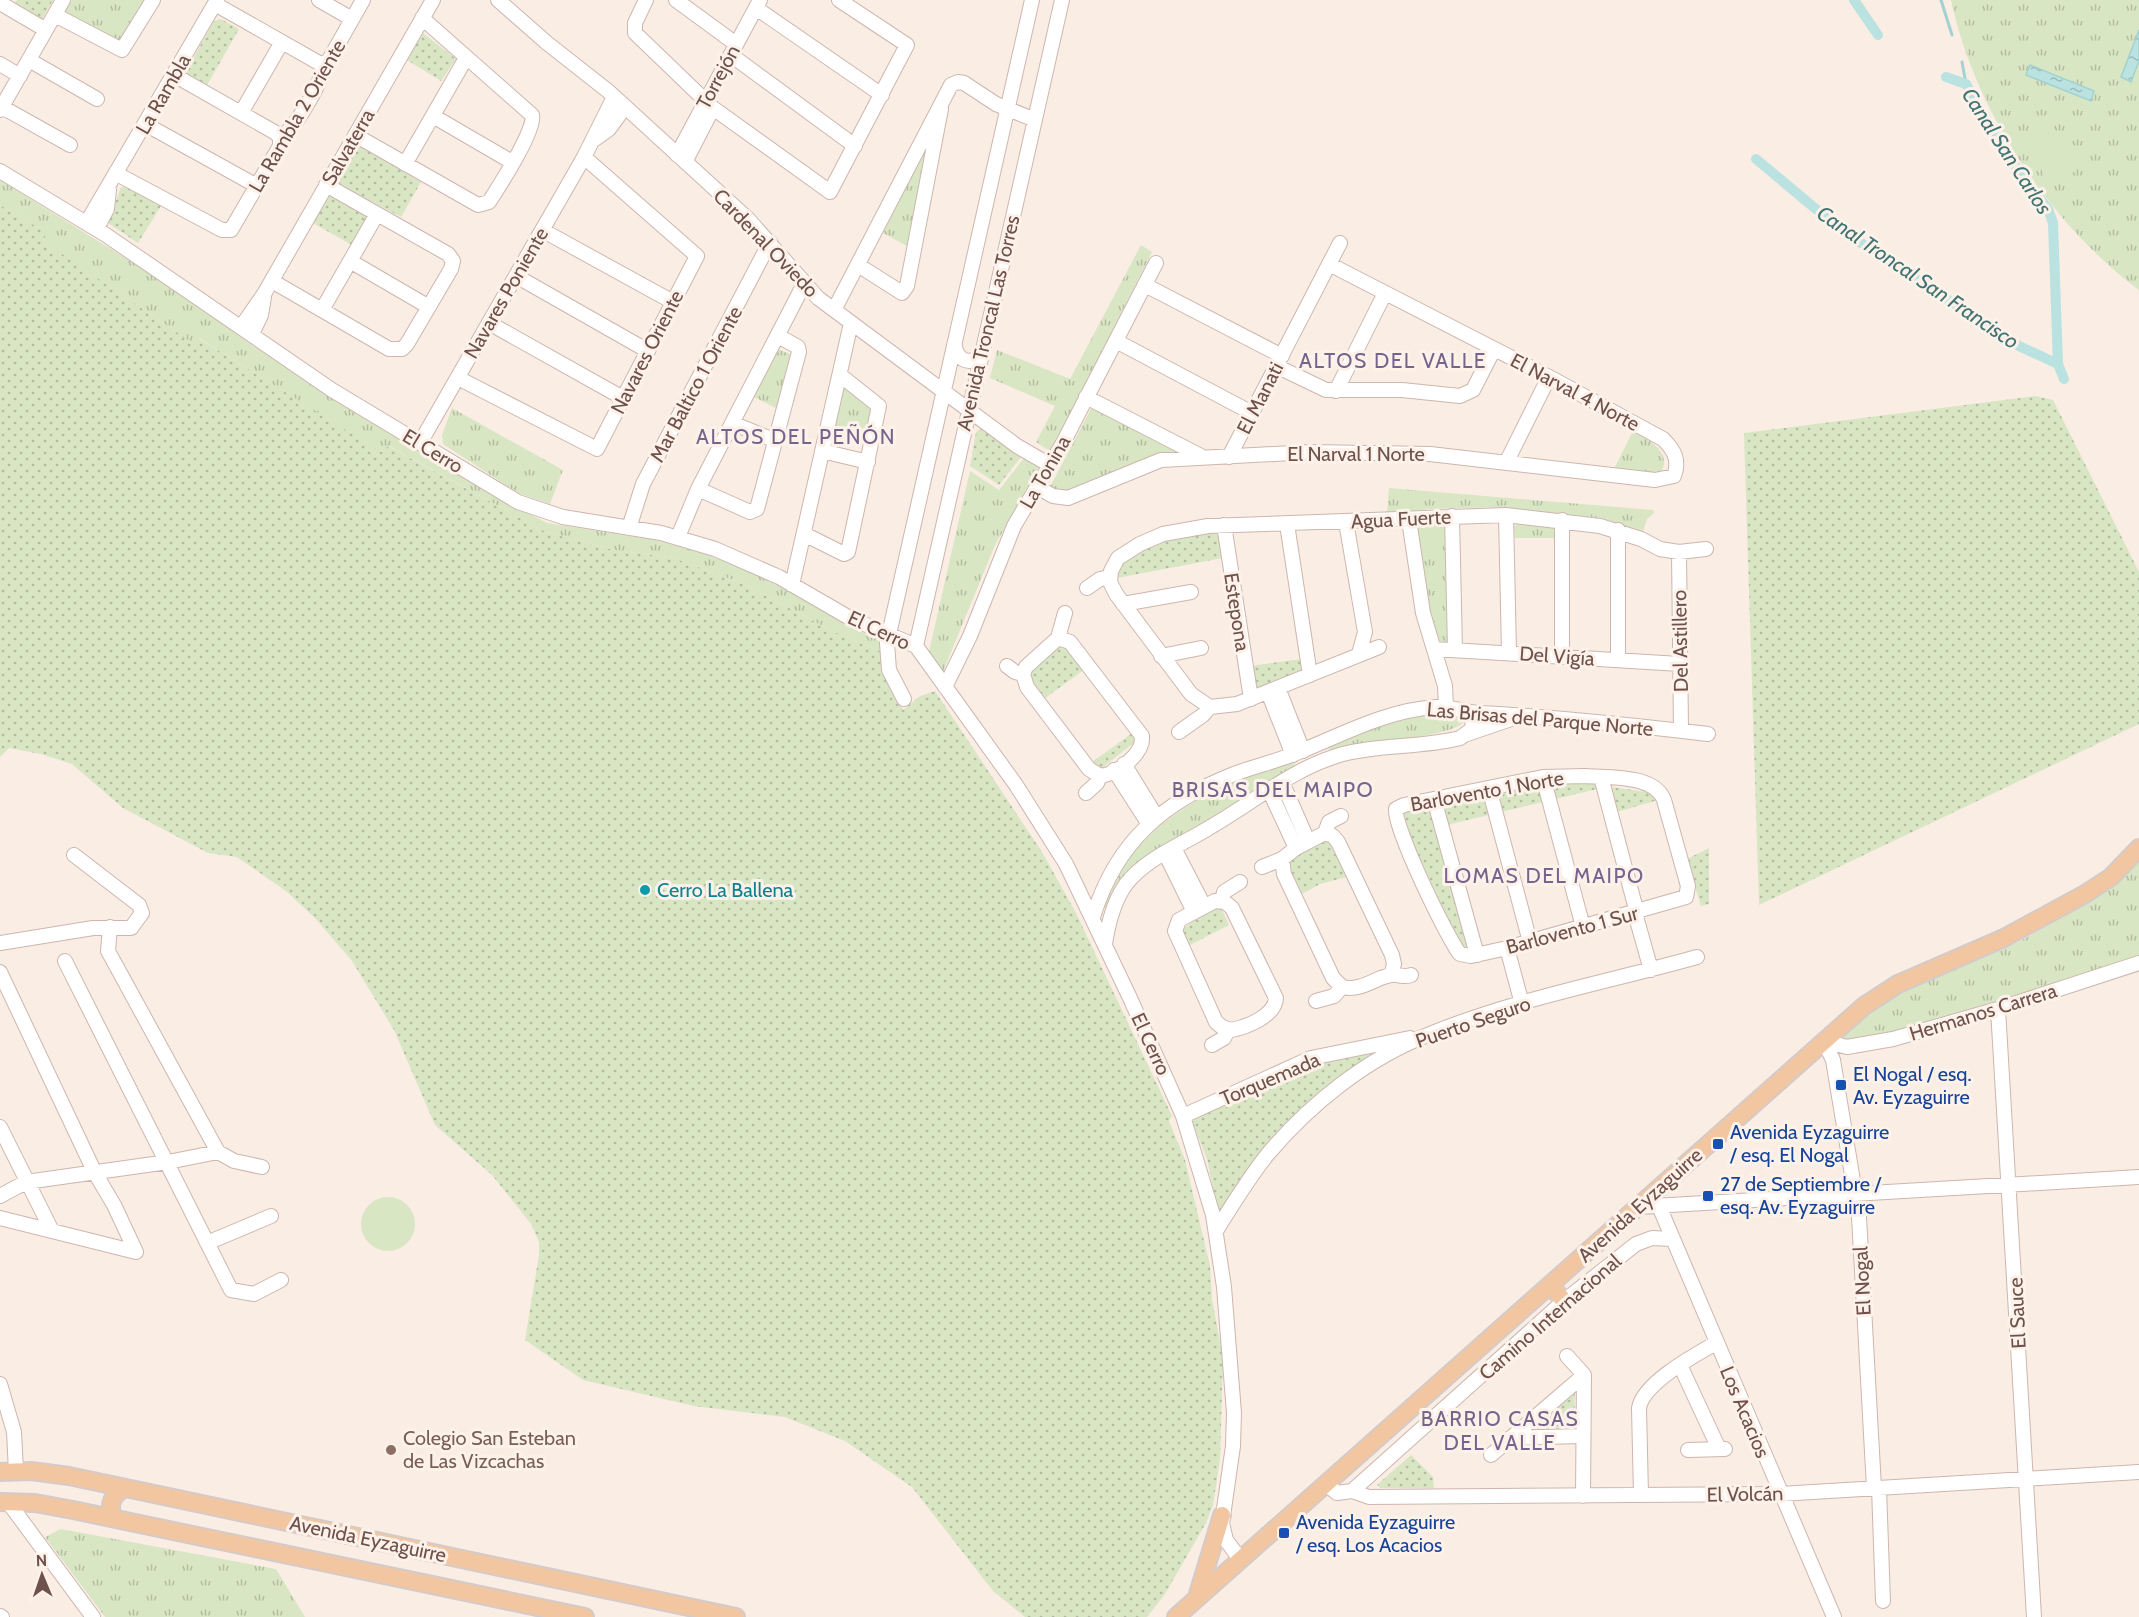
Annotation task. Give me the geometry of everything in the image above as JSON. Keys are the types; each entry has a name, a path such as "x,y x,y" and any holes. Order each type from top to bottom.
{"main road":[{"name":"Avenida Eyzaguirre","path":"1176,1617 1864,1006 1887,990 2019,931 2098,886 2122,868 2139,848"},
{"path":"1550,1285 1564,1301"},
{"name":"Avenida Eyzaguirre","path":"8,1471 50,1473 125,1488 515,1570 711,1615 736,1617"},
{"path":"113,1518 111,1502 116,1493 125,1488"},
{"name":"Avenida Eyzaguirre","path":"4,1502 48,1505 585,1617"},
{"path":"1195,1600 1222,1515"},
{"path":"507,1601 515,1587 515,1570"}],"street":[{"path":"63,0 1,109 70,145"},
{"path":"55,15 122,50 153,0"},
{"path":"319,0 352,19"},
{"name":"La Rambla 2 Oriente","path":"117,174 222,230 229,231 280,146 280,138 291,130 322,76 324,63 329,60 363,0"},
{"name":"Cardenal Oviedo","path":"498,0 614,97 681,158 770,242 804,284 834,310 945,390 1017,446 1050,465"},
{"path":"646,0 635,23 635,33 710,104 830,192 907,45 839,0"},
{"path":"676,0 855,146"},
{"name":"Avenida Troncal Las Torres","path":"904,699 889,670 886,654 889,636 1032,0"},
{"name":"Avenida Troncal Las Torres","path":"916,646 1062,0"},
{"name":"Salvaterra","path":"246,330 261,315 264,294 422,18 434,1"},
{"path":"216,2 282,42 324,63"},
{"name":"La Rambla","path":"92,225 109,188 216,2"},
{"path":"0,3 46,30"},
{"path":"758,4 882,95"},
{"name":"Torrejón","path":"681,158 758,4"},
{"path":"356,135 475,204 483,205 490,199 512,162 532,126 533,117 422,18"},
{"path":"241,113 282,42"},
{"path":"405,164 466,58"},
{"path":"29,60 97,99"},
{"path":"0,64 20,76"},
{"path":"174,75 276,133 280,138"},
{"path":"834,310 951,85 961,82 1008,110 1035,120"},
{"name":"Navares Poniente","path":"420,443 584,157 614,97"},
{"path":"858,265 902,293 906,286 933,162 941,102"},
{"name":"Navares Poniente","path":"591,143 609,129 625,107"},
{"path":"433,116 512,162"},
{"path":"146,124 257,186"},
{"name":"Navares Oriente","path":"458,378 597,449 697,256 584,157"},
{"name":"El Cerro","path":"0,171 92,225 332,390 518,502 563,517 678,537 737,557 889,636 916,646 1033,810 1084,897 1183,1116 1216,1231 1227,1312 1234,1413 1232,1455 1222,1515 1226,1540 1240,1559"},
{"path":"272,281 389,349 397,350 407,344 429,307 453,261 448,254 326,185"},
{"path":"322,310 376,214"},
{"path":"542,230 673,302"},
{"name":"Mar Baltico 1 Oriente","path":"629,528 643,484 770,242"},
{"name":"El Manati","path":"1229,457 1340,243"},
{"path":"350,261 429,307"},
{"name":"La Tonina","path":"945,687 970,636 1009,537 1050,465 1156,263"},
{"name":"El Narval 4 Norte","path":"1329,264 1549,377 1663,440 1673,449 1677,468"},
{"path":"516,276 648,351"},
{"path":"678,537 698,489 804,284"},
{"path":"1145,285 1279,361 1318,388 1336,391 1402,390 1464,396 1473,390 1494,349"},
{"path":"1336,391 1385,293"},
{"path":"489,323 623,398"},
{"path":"792,585 852,323"},
{"path":"698,489 750,512 755,512 799,349 777,336"},
{"path":"1116,341 1252,413"},
{"path":"955,346 958,356 965,361 973,361 981,357"},
{"path":"804,534 846,554 868,462 879,406 840,375"},
{"path":"1507,461 1549,377"},
{"path":"1086,397 1202,457"},
{"path":"732,423 776,441"},
{"path":"822,451 868,462"},
{"name":"El Narval 1 Norte","path":"1037,487 1053,496 1068,498 1161,460 1202,457 1371,452 1507,461 1655,480 1674,476 1677,468"},
{"path":"1506,515 1509,653"},
{"name":"Agua Fuerte","path":"1110,577 1118,558 1150,539 1186,528 1224,525 1506,515 1562,520 1618,530 1660,549 1678,552 1706,549"},
{"path":"1452,516 1455,650"},
{"path":"1409,520 1423,613 1445,686 1446,707"},
{"path":"1562,520 1562,657"},
{"path":"1346,522 1365,632 1359,654"},
{"path":"1287,524 1311,675"},
{"name":"Estepona","path":"1224,525 1251,699"},
{"path":"1618,530 1618,660"},
{"name":"Del Astillero","path":"1678,552 1681,731"},
{"path":"1087,588 1100,579 1110,577 1112,587 1161,656 1191,694 1210,707 1221,708 1251,699 1379,647"},
{"path":"1124,604 1191,592"},
{"path":"1065,614 1058,638 1026,667 1023,674 1025,684 1089,769 1100,776"},
{"path":"1058,638 1070,642 1139,731 1142,743 1139,751 1119,767 1100,776 1097,783 1086,793"},
{"path":"1161,656 1201,648"},
{"name":"Del Vigía","path":"1434,649 1680,664"},
{"path":"1007,666 1012,671 1023,674"},
{"path":"1273,690 1298,753"},
{"path":"1179,732 1210,707"},
{"name":"Las Brisas del Parque Norte","path":"1093,917 1102,891 1118,862 1152,819 1191,792 1236,773 1298,753 1383,717 1420,708 1446,707 1466,713 1521,715 1708,734"},
{"path":"1466,713 1474,722 1466,735"},
{"path":"1105,945 1107,929 1125,885 1138,871 1282,782 1325,760 1345,754 1446,741 1521,715"},
{"path":"1119,767 1152,819"},
{"path":"1543,777 1583,927"},
{"name":"Barlovento 1 Norte","path":"1456,950 1398,826 1396,812 1404,805 1543,777 1601,777 1653,785 1664,800 1688,886 1688,895"},
{"path":"1601,777 1651,970"},
{"path":"1282,782 1302,844"},
{"path":"1489,788 1530,942"},
{"path":"1269,790 1302,844"},
{"path":"1434,799 1477,955"},
{"path":"1262,867 1282,859 1302,844 1325,833 1329,822 1341,816"},
{"path":"1325,833 1333,836 1338,842 1392,955 1395,964 1391,975"},
{"path":"1170,850 1199,909"},
{"path":"0,943 93,928 130,928 137,923 142,914 139,905 74,855"},
{"path":"1282,859 1284,874 1333,978 1342,987 1358,987 1391,975 1402,977 1411,975"},
{"path":"1222,901 1224,892 1240,882"},
{"path":"1084,897 1102,891"},
{"name":"Barlovento 1 Sur","path":"1456,950 1462,956 1507,948 1684,899 1688,895"},
{"path":"1222,901 1199,909 1176,924 1178,939 1216,1022 1230,1030"},
{"path":"1212,1045 1224,1038 1230,1030 1269,1013 1275,1005 1275,995 1232,908 1222,901"},
{"path":"110,927 108,951 218,1152 234,1161 262,1167"},
{"path":"1507,948 1521,1004"},
{"name":"Puerto Seguro","path":"1216,1231 1259,1165 1313,1107 1369,1066 1429,1034 1521,1004 1697,957"},
{"path":"65,961 231,1290 254,1294 281,1280"},
{"name":"Hermanos Carrera","path":"1824,1041 1836,1046 1852,1047 1893,1039 1998,1009 2139,963"},
{"path":"0,972 95,1173 114,1205 136,1252 0,1218"},
{"path":"1316,1001 1334,996 1342,987"},
{"name":"El Sauce","path":"1998,1009 2034,1617"},
{"name":"Torquemada","path":"1183,1116 1311,1058 1429,1034"},
{"name":"El Nogal","path":"1824,1041 1832,1055 1859,1217 1883,1601"},
{"path":"0,1127 51,1229"},
{"path":"0,1196 26,1182 168,1162 218,1152"},
{"path":"1637,1207 2139,1177"},
{"name":"Los Acacios","path":"1659,1206 1834,1617"},
{"path":"207,1243 271,1216"},
{"name":"Camino Internacional","path":"1352,1491 1564,1301 1636,1244 1657,1237 1672,1239"},
{"path":"1641,1495 1640,1403 1645,1393 1680,1365 1716,1343"},
{"path":"1567,1356 1584,1375 1583,1496"},
{"path":"1680,1365 1723,1449 1688,1450"},
{"path":"1491,1455 1584,1375"},
{"path":"0,1384 14,1432 8,1471"},
{"path":"1510,1438 1582,1436"},
{"name":"El Volcán","path":"1352,1491 1369,1497 1780,1494 2139,1472"},
{"path":"1326,1484 1337,1493 1352,1491"},
{"path":"4,1502 93,1617"}],"green space":[{"path":"17,0 53,0 42,19 15,4"},
{"path":"72,0 144,0 120,45 64,14"},
{"path":"1951,0 2139,0 2139,290 2106,263 2075,232 2046,198 2020,161 1997,122 1978,82 1962,41"},
{"path":"221,19 239,29 206,87 187,76 187,69 214,21"},
{"path":"423,33 456,59 441,81 407,60"},
{"path":"2056,130 2074,172 2046,182 2030,140"},
{"path":"357,147 362,147 421,182 401,217 339,184 338,179"},
{"path":"925,150 931,152 909,247 883,233"},
{"path":"0,180 191,299 253,346 499,498 547,523 655,540 705,554 759,574 881,637 880,651 834,632 744,584 674,558 614,550 546,532 389,446 381,452 199,338 194,344 43,241 47,233 0,205"},
{"path":"121,187 126,187 161,206 138,243 108,223"},
{"path":"329,195 368,217 352,245 313,223"},
{"path":"0,205 48,233 44,241 194,344 198,338 381,451 388,446 546,532 614,550 674,558 744,584 834,632 880,651 903,710 920,696 935,691 1042,852 1076,913 1172,1116 1169,1121 1185,1160 1210,1266 1212,1299 1223,1358 1220,1459 1213,1505 1206,1523 1165,1594 1147,1617 1025,1617 993,1591 912,1487 845,1441 785,1417 694,1406 583,1380 525,1340 539,1255 539,1242 531,1224 492,1175 435,1125 394,1030 352,961 316,919 286,891 237,857 208,853 123,808 72,764 41,754 9,748 0,757"},
{"path":"1141,245 1152,252 1051,452 1036,442 1055,406 990,378 997,350 1070,379"},
{"path":"777,349 790,354 778,409 754,397"},
{"path":"843,385 873,409 868,436 833,426"},
{"path":"2035,396 2053,400 2139,572 2139,724 1759,905 1744,433"},
{"path":"1093,405 1185,452 1155,456 1068,492 1058,493 1050,487"},
{"path":"452,408 563,470 550,504 518,493 443,444 442,435"},
{"path":"981,429 1021,457 999,485 970,466 976,432"},
{"path":"1633,431 1652,443 1662,454 1663,467 1659,475 1613,471"},
{"path":"1024,458 1039,467 995,545 942,674 928,656 970,471 999,490"},
{"path":"1389,488 1653,510 1654,513 1647,519 1643,531 1602,518 1497,507 1430,509 1387,514"},
{"path":"1446,522 1450,640 1447,644 1438,640 1433,626 1416,530 1422,525"},
{"path":"1518,523 1557,528 1557,538 1515,538 1514,527"},
{"path":"1442,526 1443,550 1424,551 1423,527"},
{"path":"1218,532 1222,558 1117,578 1122,566 1131,556 1144,548 1174,538"},
{"path":"1062,642 1085,669 1044,699 1030,680 1031,672"},
{"path":"1301,659 1303,671 1254,690 1250,666"},
{"path":"1421,713 1455,714 1464,722 1442,732 1331,752 1326,745 1388,719"},
{"path":"1132,733 1135,742 1103,767 1096,768 1091,763"},
{"path":"1285,761 1293,762 1296,767 1111,899 1106,908 1100,905 1125,862 1162,824 1221,788"},
{"path":"1549,781 1594,781 1597,789 1447,825 1442,805"},
{"path":"1605,786 1654,793 1658,800 1613,813"},
{"path":"1431,805 1471,946 1462,948 1402,820 1402,813"},
{"path":"1326,836 1347,877 1320,884 1302,894 1288,864 1289,859"},
{"path":"1709,848 1709,904 1701,906 1687,859"},
{"path":"2139,862 2139,959 1871,1042 1842,1041 1852,1026 1893,998 1998,952 2047,926 2097,896"},
{"path":"1212,909 1222,910 1229,925 1186,947 1181,936 1182,929"},
{"path":"1400,1039 1323,1092 1288,1122 1257,1157 1219,1216 1207,1159 1191,1119 1315,1062"},
{"path":"388,1197 398,1199 407,1205 413,1214 415,1224 413,1234 407,1243 398,1249 388,1251 378,1249 369,1243 363,1234 361,1224 363,1214 369,1205 378,1199"},
{"path":"1575,1386 1574,1432 1520,1434"},
{"path":"1411,1455 1433,1477 1434,1488 1380,1488 1377,1485"},
{"path":"61,1529 276,1569 305,1617 105,1617 45,1537"}],"water":[{"path":"2139,30 2139,61 2131,82 2121,77"},
{"path":"2030,65 2094,91 2091,101 2026,75"}],"waterway":[{"name":"Canal San Carlos","path":"1854,0 1878,35"},
{"path":"1941,0 1952,35"},
{"path":"1962,62 1966,84"},
{"name":"Canal San Carlos","path":"1946,77 1966,84 2004,151 2048,209 2053,223 2058,364 2064,379"},
{"name":"Canal Troncal San Francisco","path":"1756,159 1841,230 2019,346 2058,364"}],"place":[{"name":"Cerro La Ballena","path":"645,890"},
{"name":"El Nogal / esq. Av. Eyzaguirre","path":"1841,1085"},
{"name":"Avenida Eyzaguirre / esq. El Nogal","path":"1718,1144"},
{"name":"27 de Septiembre / esq. Av. Eyzaguirre","path":"1708,1196"},
{"name":"Colegio San Esteban de Las Vizcachas","path":"391,1450"},
{"name":"Avenida Eyzaguirre / esq. Los Acacios","path":"1284,1533"}],"district":[{"name":"ALTOS DEL VALLE","path":"1393,360"},
{"name":"ALTOS DEL PEÑÓN","path":"796,436"},
{"name":"BRISAS DEL MAIPO","path":"1273,789"},
{"name":"LOMAS DEL MAIPO","path":"1544,875"},
{"name":"BARRIO CASAS DEL VALLE","path":"1500,1430"}]}
